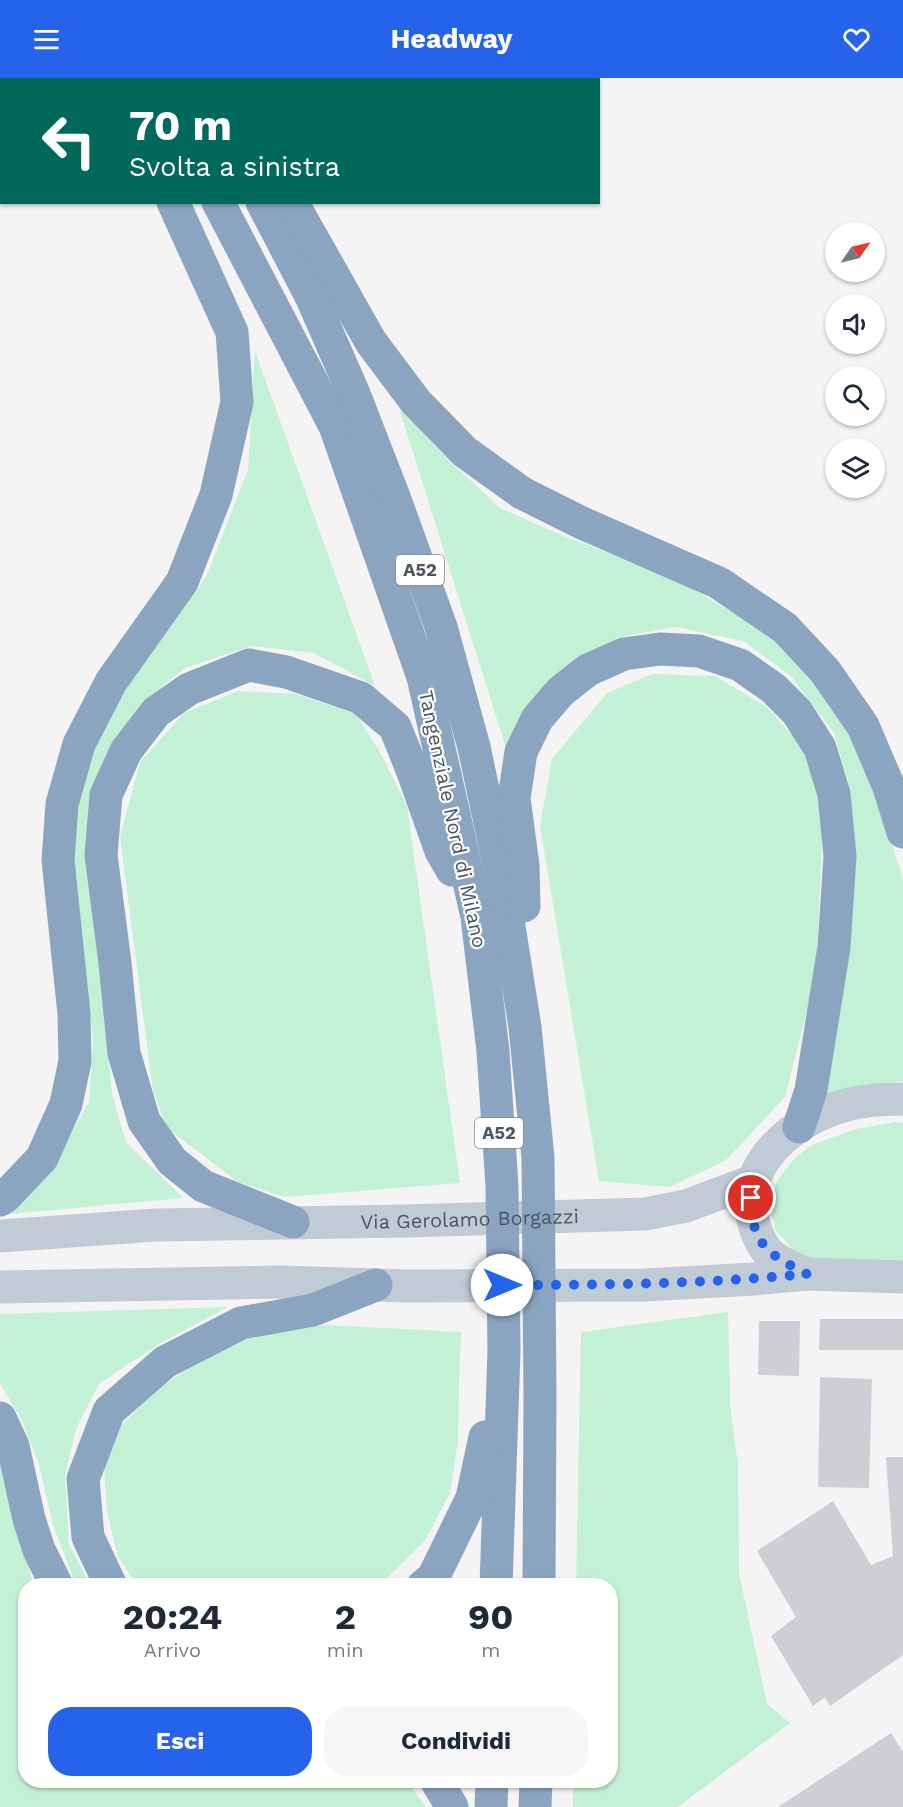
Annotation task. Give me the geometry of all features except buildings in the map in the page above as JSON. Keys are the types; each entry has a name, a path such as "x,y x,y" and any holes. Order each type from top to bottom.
{"highway":[{"path":"0,1200 42,1158 66,1104 75,1061 74,1014 58,860 62,804 79,744 111,682 182,582 216,495 237,402 232,332 174,204"},
{"name":"Tangenziale Nord di Milano","path":"219,204 335,426 423,677 477,917 493,1051 501,1175 504,1351 496,1578"},
{"name":"Tangenziale Nord di Milano","path":"263,204 311,296 354,394 441,627 474,747 500,870 525,1027 538,1158 540,1384 538,1578"},
{"path":"293,204 371,342 416,402 465,452 522,493 582,523 719,583 785,628 825,671 863,726 889,787 903,832"},
{"path":"515,958 525,916 523,866 514,798 522,752 537,719 560,692 588,670 624,654 660,649 699,651 740,665 773,688 797,712 820,748 834,794 840,856 834,947 811,1090 800,1127"},
{"path":"293,1222 203,1186 172,1161 144,1121 124,1053 101,855 106,795 126,751 156,712 189,689 249,665 286,672 360,698 395,727 441,851 477,917"},
{"path":"107,1578 88,1537 83,1479 110,1411 165,1362 241,1323 313,1310 391,1285"},
{"path":"433,1578 472,1498 504,1351"},
{"path":"0,1418 13,1446 29,1519 39,1550 53,1578"},
{"path":"441,1788 452,1807"},
{"path":"491,1807 492,1788"},
{"path":"535,1807 536,1788"}],"main road":[{"path":"807,1274 781,1261 768,1251 758,1234 751,1215 753,1181 761,1164 771,1150 800,1127 821,1115 843,1106 903,1099"},
{"name":"Via Gerolamo Borgazzi","path":"0,1236 156,1225 645,1214 686,1206 753,1181"},
{"path":"0,1287 283,1282 391,1285 645,1285 807,1274 903,1277"}],"green space":[{"path":"255,351 375,686 314,653 251,646 185,668 142,703 105,756 88,831 112,1094 126,1142 183,1198 9,1214 58,1157 89,1102 93,1041 71,824 88,750 135,676 206,577 248,470"},
{"path":"399,408 455,466 500,508 561,535 672,577 776,638 832,696 874,785 903,880 903,1081 826,1097 850,941 851,792 834,733 791,676 743,641 675,627 625,636 570,669 532,699 506,748"},
{"path":"652,674 715,676 767,707 807,752 823,818 816,975 785,1097 726,1160 670,1187 599,1181 540,826 552,759 607,693"},
{"path":"238,691 295,694 356,714 381,754 407,806 460,1183 284,1197 238,1182 167,1128 153,1091 120,837 140,762 184,713"},
{"path":"896,1122 903,1123 903,1262 829,1262 800,1257 776,1231 771,1212 776,1182 795,1158 812,1145 856,1129"},
{"path":"228,1307 159,1344 99,1384 76,1429 65,1475 69,1544 86,1578 73,1578 53,1525 39,1464 22,1421 0,1383 0,1314"},
{"path":"728,1312 730,1404 738,1465 739,1573 767,1704 790,1723 678,1807 573,1807 573,1788 618,1788 618,1578 576,1578 581,1332"},
{"path":"324,1325 461,1332 458,1441 450,1493 425,1540 386,1578 132,1578 118,1557 107,1512 104,1470 121,1426 157,1389 201,1361 254,1336"},
{"path":"0,1461 31,1578 18,1578 18,1788 412,1788 426,1807 0,1807"}],"route":[{"path":"502,1285 645,1285 807,1274 781,1261 768,1251 751,1215 751,1198"}]}
